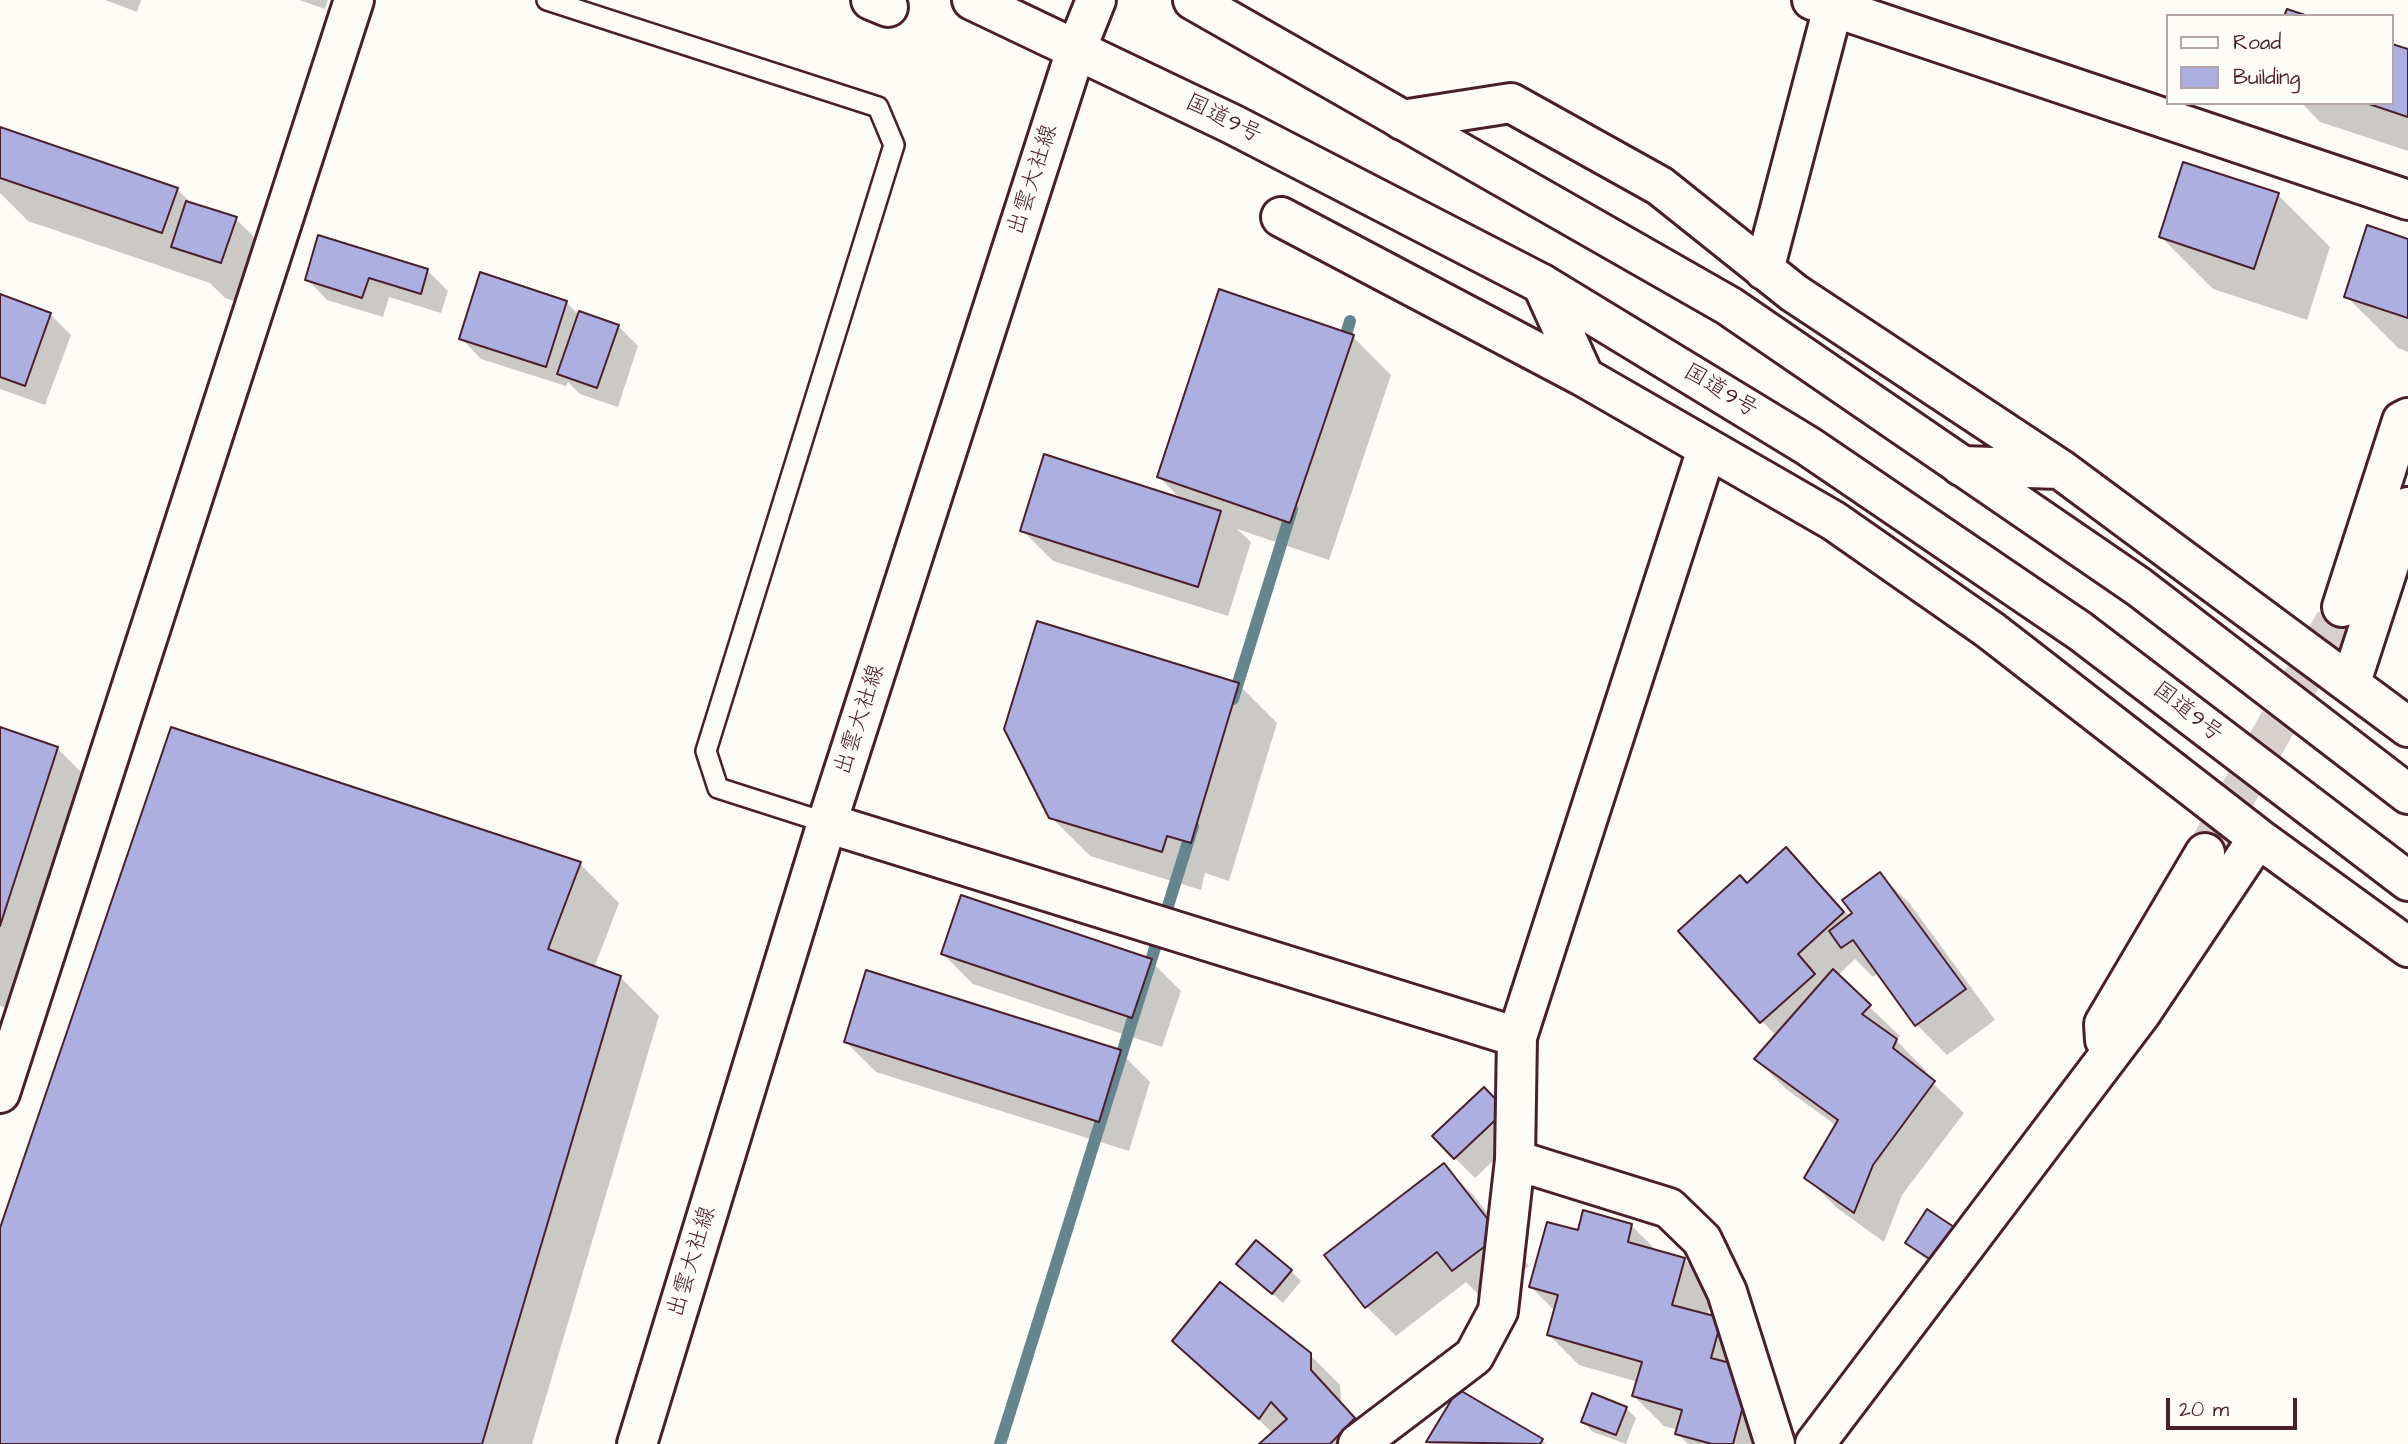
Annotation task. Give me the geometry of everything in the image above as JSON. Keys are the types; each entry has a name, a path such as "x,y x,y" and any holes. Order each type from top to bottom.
{"main road":[{"path":"0,1093 354,0"},
{"name":"国道9号","path":"972,0 1232,124 1542,284 1808,446 2080,631 2408,881"},
{"name":"出雲大社線","path":"637,1444 827,823 1076,50 1096,0"},
{"path":"1193,0 1729,306 2138,587 2408,794"},
{"path":"1764,270 1827,2 2408,200"},
{"path":"1402,120 1511,103 1660,186 1794,293 2060,469 2351,682 2408,727"},
{"path":"1281,217 1584,377 1834,521 1990,630 2258,838 2408,947"},
{"path":"1542,284 1584,377"},
{"path":"2342,607 2402,421 2408,418"},
{"path":"1358,1444 1474,1356 1498,1311 1515,1160 1517,1037 1707,449"},
{"path":"1961,466 2060,469"},
{"path":"2351,682 2408,507"},
{"path":"1990,630 2080,631"},
{"path":"827,823 1517,1037"},
{"path":"1815,1444 2141,1013 2258,838"},
{"path":"2107,1058 2104,1024 2205,853"},
{"path":"1515,1160 1669,1208 1702,1240 1727,1292 1774,1444"}],"lane":[{"path":"547,0 878,107 894,145 706,751 718,788 827,823"}],"building":[{"path":"2287,9 2302,14 2285,14"},
{"path":"2394,45 2408,49 2408,117 2372,105 2394,105"},
{"path":"0,127 178,188 162,233 0,178"},
{"path":"2183,162 2279,193 2254,269 2159,237"},
{"path":"186,201 237,217 221,263 171,247"},
{"path":"2367,225 2408,239 2408,318 2344,297"},
{"path":"318,235 428,269 421,294 369,278 362,298 305,280"},
{"path":"480,272 567,301 546,367 459,339"},
{"path":"1219,289 1354,335 1290,523 1157,477"},
{"path":"0,294 51,313 25,386 0,377"},
{"path":"579,311 619,325 597,388 557,374"},
{"path":"1044,454 1221,511 1198,587 1020,531"},
{"path":"1037,621 1239,683 1191,843 1167,836 1162,852 1049,818 1004,729"},
{"path":"0,727 58,747 0,926"},
{"path":"171,727 581,862 548,949 621,976 482,1444 0,1444 0,1228"},
{"path":"1786,847 1844,912 1798,954 1815,974 1760,1023 1678,931 1740,875 1747,883"},
{"path":"1880,872 1966,989 1915,1026 1853,940 1841,948 1829,931 1852,913 1842,900"},
{"path":"961,895 1152,959 1132,1018 941,954"},
{"path":"1833,969 1871,1005 1862,1014 1897,1039 1893,1048 1935,1081 1873,1165 1854,1213 1804,1178 1838,1120 1754,1059"},
{"path":"866,970 1121,1050 1099,1122 844,1042"},
{"path":"1484,1087 1506,1110 1454,1159 1432,1136"},
{"path":"1444,1163 1500,1235 1452,1271 1437,1252 1365,1308 1324,1255"},
{"path":"1927,1209 1963,1233 1942,1267 1905,1243"},
{"path":"1583,1210 1632,1224 1628,1242 1685,1258 1672,1305 1722,1318 1711,1358 1753,1369 1733,1444 1712,1444 1675,1434 1682,1410 1632,1396 1642,1362 1547,1335 1558,1295 1529,1287 1547,1222 1578,1230"},
{"path":"1256,1240 1292,1270 1272,1294 1236,1264"},
{"path":"1220,1282 1311,1353 1311,1370 1355,1418 1330,1444 1259,1444 1287,1419 1271,1402 1259,1419 1172,1341"},
{"path":"1458,1389 1543,1439 1540,1444 1426,1442"},
{"path":"1592,1393 1627,1407 1616,1435 1581,1422"}],"waterway":[{"path":"1342,348 1350,321"},
{"path":"1233,699 1292,509"},
{"path":"1000,1444 1193,826"}],"tunnel":[{"path":"2205,853 2342,607"}]}
